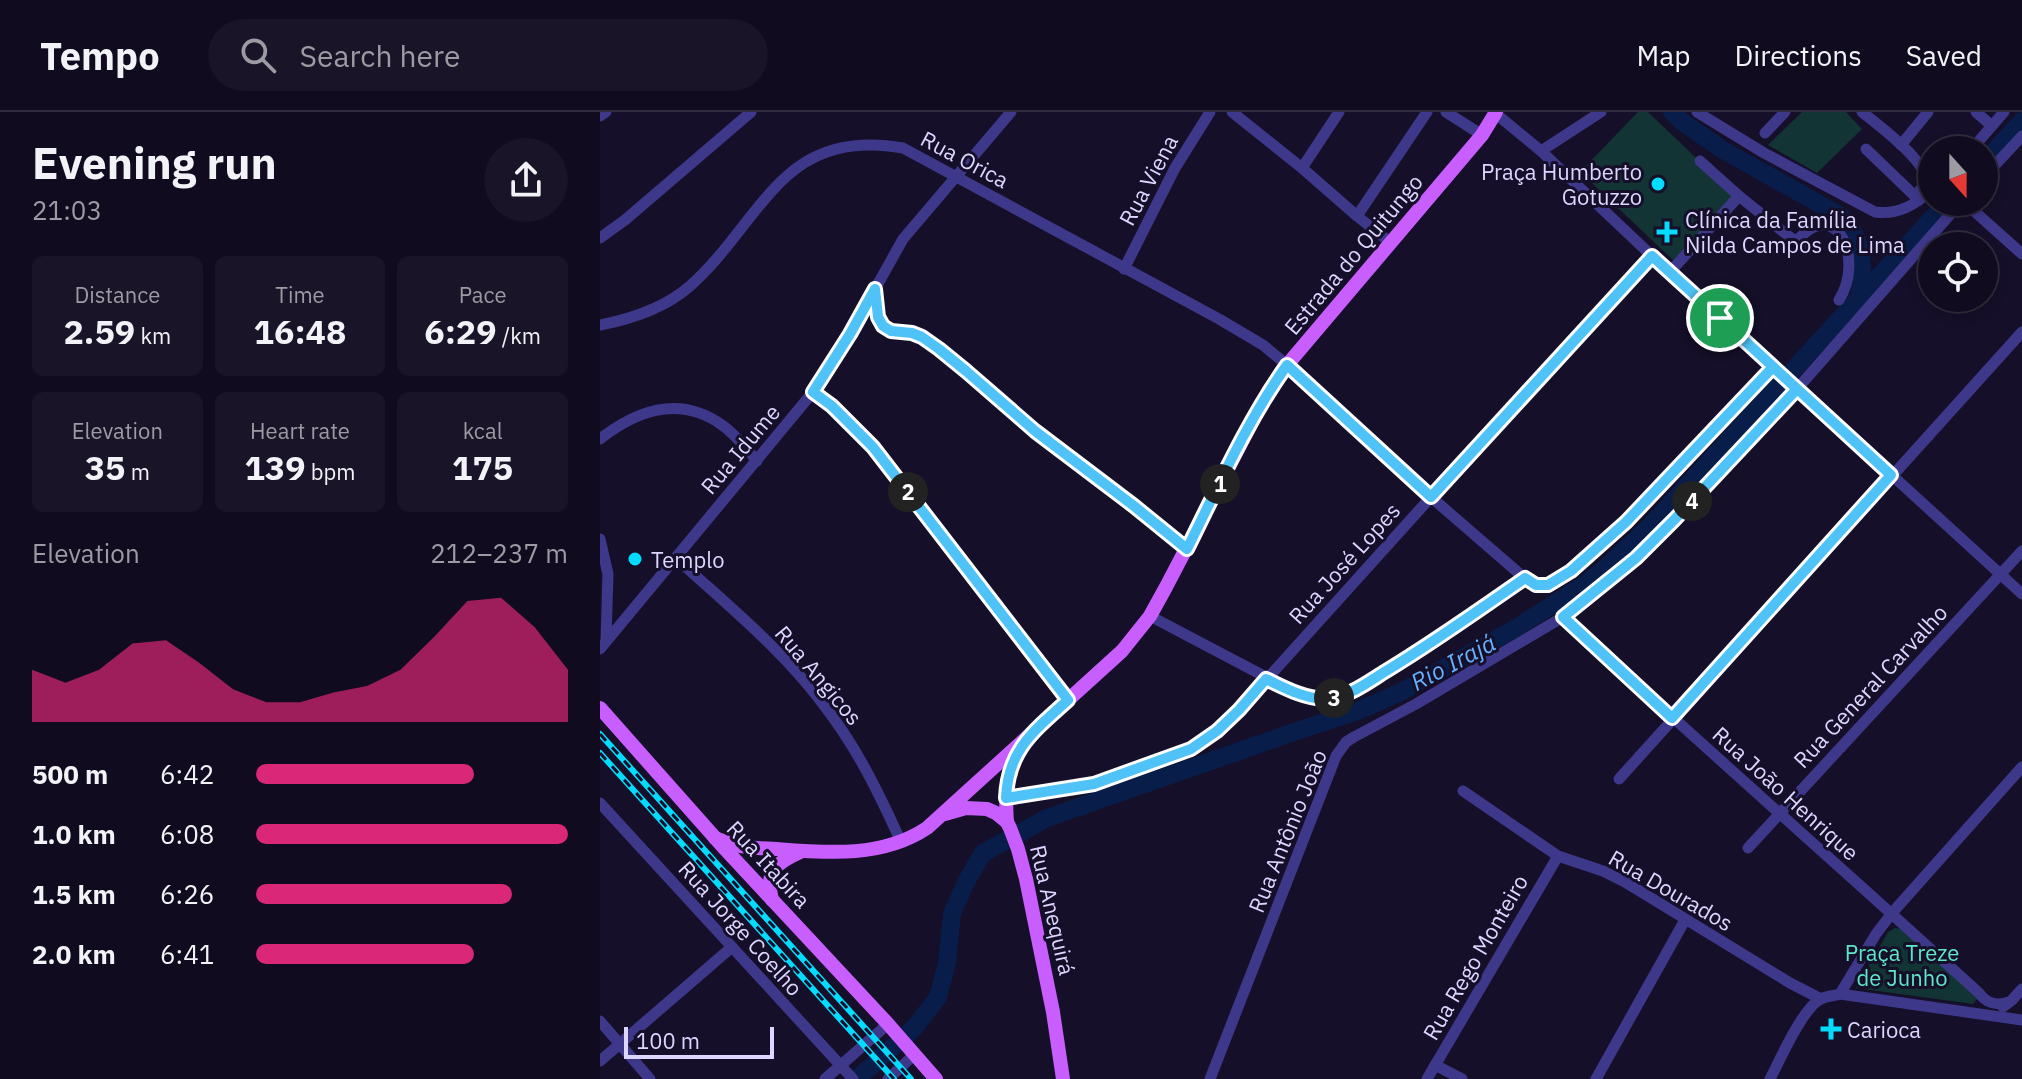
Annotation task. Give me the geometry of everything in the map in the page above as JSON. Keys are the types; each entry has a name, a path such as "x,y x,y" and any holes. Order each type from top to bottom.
{"main road":[{"name":"Estrada do Quitungo","path":"715,838 750,849 835,853 876,849 901,842 916,835 940,815 1122,651 1150,616 1269,390 1482,135 1496,113"},
{"name":"Rua Itabira","path":"600,708 936,1079"},
{"name":"Estrada do Quitungo","path":"1008,825 1008,775 1028,736"},
{"name":"Rua Anequirá","path":"940,815 977,808 996,813 1008,825 1026,879 1063,1079"},
{"path":"773,901 770,875 784,859 800,852"}],"street":[{"path":"600,116 606,112"},
{"path":"600,238 751,112"},
{"name":"Rua Idume","path":"603,646 813,392 850,334 903,239 1011,112"},
{"name":"Rua Viena","path":"1124,269 1175,168 1210,112"},
{"path":"1232,112 1391,243"},
{"path":"1302,168 1339,112"},
{"path":"1357,216 1427,112"},
{"path":"1446,112 1482,135"},
{"path":"1541,151 1601,112"},
{"path":"1697,112 1764,153 1875,212 1897,212 1917,198 1925,175 1922,167 1901,145 1862,112"},
{"path":"1765,133 1785,112"},
{"path":"1901,145 1928,112"},
{"path":"1976,112 1992,126"},
{"path":"1983,136 2004,112"},
{"path":"1496,113 2022,594"},
{"path":"1998,162 2022,136"},
{"name":"Rua Orica","path":"600,325 636,316 662,305 688,288 794,168 815,156 845,146 879,144 903,148 955,176 1252,339 1287,365"},
{"path":"1866,149 1917,198"},
{"path":"1700,161 1801,246 1808,231 1818,227 1838,230 1849,251 1850,267 1845,291 1839,300"},
{"path":"1670,272 1739,196"},
{"name":"Rua Antônio João","path":"1210,1079 1340,749 1354,737 1563,617 1636,558 1950,216"},
{"path":"1979,216 2022,254"},
{"name":"Rua José Lopes","path":"1006,798 1094,784 1191,749 1217,731 1652,256"},
{"path":"875,289 878,317 883,326 891,331 922,337 939,349 1035,431 1187,549"},
{"path":"1619,779 2022,332"},
{"path":"1287,365 1431,497 1525,578 1540,586 1550,585 1571,571 1626,522 1775,370"},
{"path":"813,392 832,406 873,447 1068,700"},
{"path":"600,439 634,416 657,409 679,409 700,413 721,424 757,461"},
{"path":"600,539 608,574 603,646"},
{"name":"Rua General Carvalho","path":"1748,848 2022,551"},
{"name":"Rua Angicos","path":"676,558 757,632 823,703 865,767 901,842"},
{"path":"1150,616 1266,679 1298,694 1324,699 1346,694 1434,641 1525,578"},
{"name":"Rua João Henrique","path":"1563,617 1983,999"},
{"path":"1840,994 1892,913 2022,767"},
{"name":"Rua Dourados","path":"1463,791 1558,856 1615,877 1821,999"},
{"name":"Rua Jorge Coelho","path":"600,803 847,1073"},
{"name":"Rua Rego Monteiro","path":"1427,1079 1558,856"},
{"path":"1596,1079 1685,920"},
{"path":"600,1061 732,947"},
{"path":"1987,1015 2011,1001 2022,989"},
{"path":"1770,1079 1812,1005 1840,994 2020,1020"},
{"path":"1983,999 1987,1015"},
{"path":"1983,999 1997,1005 2011,1001"},
{"path":"2011,1001 2020,1020"},
{"path":"600,1021 650,1079"},
{"path":"825,1079 847,1073 891,1026"},
{"path":"888,1079 912,1050"},
{"path":"1435,1065 1462,1079"}],"green space":[{"name":"Praça Humberto Gotuzzo","path":"1638,112 1648,112 1736,196 1674,261 1580,172"},
{"path":"1802,112 1846,112 1862,129 1817,173 1768,145"},
{"name":"Praça Treze de Junho","path":"1895,928 1902,929 1977,992 1973,1004 1856,988 1888,932"}],"waterway":[{"path":"1672,112 1723,150 1841,216 1855,235 1861,254 1859,298"},
{"name":"Rio Irajá","path":"1998,147 2022,121"},
{"name":"Rio Irajá","path":"857,1079 915,1027 938,997 947,963 952,914 983,853 1047,818 1358,711 1403,691 1516,628 1585,584 1650,526 1934,216"}],"railway":[{"path":"600,734 911,1079"},
{"path":"600,753 894,1079"}],"place":[{"name":"Praça Humberto Gotuzzo","path":"1658,184"},
{"name":"Clínica da Família Nilda Campos de Lima","path":"1667,232"},
{"name":"Templo","path":"635,559"},
{"name":"Carioca","path":"1831,1029"}],"route":[{"path":"1652,256 1720,318 1891,475 1672,718 1563,617 1636,558 1797,389 1773,367 1626,522 1592,554 1550,585 1536,585 1525,578 1434,641 1346,694 1324,699 1310,697 1266,679 1217,731 1191,749 1094,784 1006,798 1008,775 1017,752 1028,736 1068,700 873,447 832,406 813,392 875,289 878,317 883,326 891,331 922,337 939,349 1035,431 1187,549 1253,419 1287,365 1431,497 1652,256"}]}
